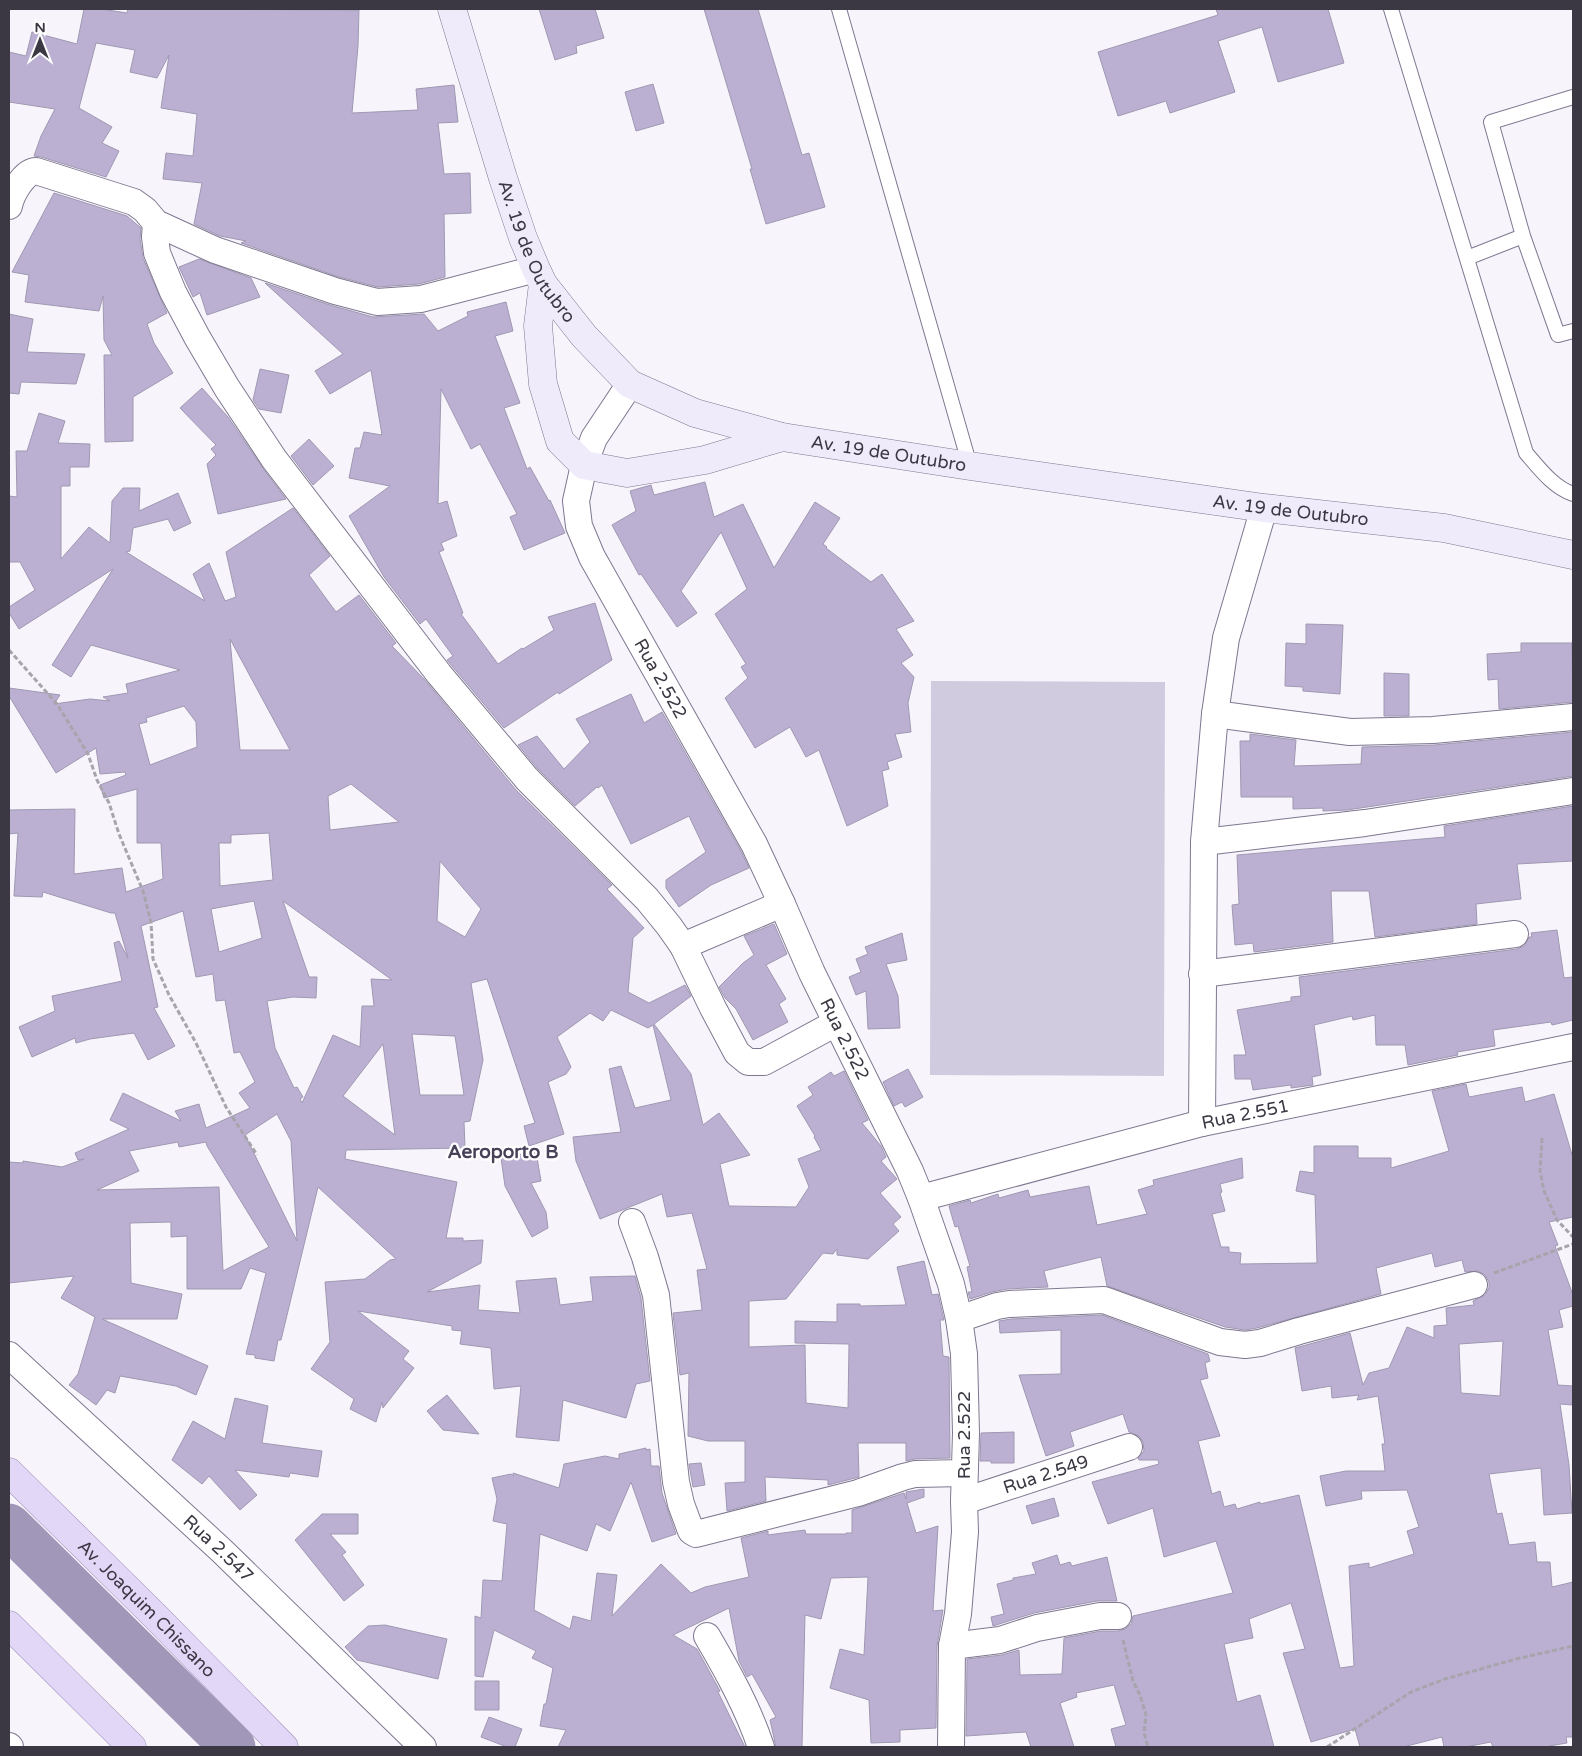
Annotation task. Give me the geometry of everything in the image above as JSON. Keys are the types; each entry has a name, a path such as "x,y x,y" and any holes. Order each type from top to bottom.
{"main road":[{"name":"Av. Joaquim Chissano","path":"9,1472 284,1747"},
{"path":"9,1625 132,1747"}],"street":[{"name":"Av. 19 de Outubro","path":"452,9 522,238 540,276 584,336 630,384 695,414 782,437 1264,508 1444,528 1573,555"},
{"path":"9,206 10,201 27,173 36,171 134,202 145,210 156,223 215,250 334,291 377,302 421,299 540,276 538,326 543,384 560,441 584,465 627,473 705,460 782,437"},
{"path":"156,223 157,253 173,292 196,337 274,459 439,674 527,779 647,899 683,946 737,1053 748,1062 764,1062 836,1024"},
{"name":"Rua 2.522","path":"630,384 594,438 584,465 576,501 579,526 592,556 754,844 836,1024 894,1137 921,1198 951,1284 964,1354 966,1433 964,1473 965,1532 958,1614 952,1646 952,1747"},
{"path":"1202,1123 1204,842 1215,714 1226,638 1264,508"},
{"path":"1215,714 1350,732 1433,730 1573,717"},
{"path":"1204,842 1365,824 1573,790"},
{"path":"683,946 782,904"},
{"path":"1202,974 1515,934"},
{"name":"Rua 2.551","path":"921,1198 1202,1123 1573,1047"},
{"path":"632,1222 646,1257 656,1296 676,1482 681,1504 691,1531 696,1534 728,1527 858,1493 915,1474 964,1473"},
{"path":"959,1319 997,1306 1010,1304 1104,1300 1220,1342 1245,1345 1260,1343 1474,1285"},
{"name":"Rua 2.547","path":"9,1355 222,1551 424,1747"},
{"name":"Rua 2.549","path":"964,1501 1129,1447"},
{"path":"952,1646 1000,1640 1037,1628 1100,1616 1118,1616"},
{"path":"707,1636 735,1685 753,1724 761,1747"}],"lane":[{"path":"839,9 970,466"},
{"path":"1391,9 1526,452 1544,475 1567,492 1573,494"},
{"path":"1573,97 1492,122 1524,236 1558,335 1573,331"},
{"path":"1467,258 1524,236"}],"path":[{"path":"9,650 57,704 88,754 143,891 151,922 153,959 169,995 196,1044 226,1107 257,1155"},
{"path":"1542,1138 1540,1171 1544,1191 1557,1220 1573,1236"},
{"path":"1474,1285 1497,1271 1573,1244"},
{"path":"1118,1616 1133,1681 1140,1695 1146,1715 1144,1733 1148,1747"},
{"path":"1327,1747 1411,1692 1445,1679 1516,1659 1573,1646"}],"shaded area":[{"path":"931,681 1165,682 1164,1076 930,1075"}],"building":[{"path":"84,9 101,9 127,13 128,9 359,10 352,113 418,110 416,89 454,85 458,122 438,123 444,174 470,173 471,213 444,214 445,277 419,284 378,287 339,277 241,243 246,241 220,236 194,224 202,183 163,179 166,153 193,156 197,114 161,108 169,55 157,78 130,72 135,50 96,43 79,108 112,127 102,143 119,151 106,177 34,156 41,136 55,109 9,102 9,52 26,56 32,32 77,44"},
{"path":"539,9 595,9 604,38 576,46 577,53 555,60"},
{"path":"704,9 758,9 802,155 809,153 825,207 766,224 750,169 752,169"},
{"path":"1216,9 1328,9 1344,63 1278,82 1262,27 1218,41 1235,92 1170,113 1166,101 1118,116 1098,52 1218,15"},
{"path":"653,84 664,123 636,131 625,92"},
{"path":"54,193 127,216 141,228 140,239 143,258 167,313 147,324 154,343 173,373 133,397 133,441 105,442 104,355 112,355 104,340 103,296 99,311 25,302 29,275 12,272"},
{"path":"199,259 251,278 260,297 207,315 200,293 193,297 179,267"},
{"path":"265,283 373,317 424,314 438,331 468,316 467,312 506,302 513,331 495,336 520,403 504,408 527,469 530,467 550,500 565,533 524,550 510,517 517,514 480,444 471,449 441,389 438,504 447,501 457,536 441,543 444,550 439,552 463,613 461,614 498,664 554,630 548,617 595,603 612,660 559,694 558,692 504,728 447,660 453,656 426,619 420,624 384,577 349,516 390,486 349,478 355,448 360,448 364,432 382,435 371,370 330,394 315,371 343,354"},
{"path":"9,314 33,319 27,352 85,354 76,384 21,382 19,394 9,393"},
{"path":"260,369 289,375 281,413 259,409 253,400"},
{"path":"202,388 228,417 286,499 218,514 207,464 216,455 211,449 216,445 180,408"},
{"path":"39,413 65,421 58,443 90,444 89,467 70,467 70,486 61,486 61,559 89,527 110,543 112,501 123,488 140,488 139,511 178,493 191,523 174,531 168,519 133,528 130,551 126,552 205,601 193,574 209,563 225,601 236,597 226,552 293,508 330,556 309,575 336,612 359,595 396,643 392,646 424,679 516,790 612,885 607,889 644,928 633,938 628,992 649,1003 685,985 691,996 654,1024 691,1074 703,1125 719,1113 750,1155 720,1164 729,1206 796,1207 809,1187 798,1159 821,1150 797,1106 813,1095 808,1087 831,1072 834,1076 844,1071 868,1120 862,1123 881,1146 886,1157 881,1161 897,1179 880,1193 901,1217 893,1224 899,1231 868,1259 837,1255 837,1249 833,1254 823,1253 786,1299 749,1301 749,1347 805,1345 806,1403 848,1408 849,1344 795,1343 795,1321 837,1322 837,1304 860,1304 860,1306 906,1305 897,1267 924,1261 932,1295 938,1294 944,1320 940,1320 943,1356 949,1357 950,1458 906,1461 906,1443 858,1443 859,1477 828,1485 828,1480 765,1477 766,1501 727,1511 725,1483 745,1482 745,1441 708,1441 688,1436 689,1373 680,1375 673,1313 702,1310 697,1270 707,1269 692,1213 667,1217 662,1194 600,1219 576,1161 573,1137 621,1132 609,1069 621,1066 635,1108 671,1100 653,1025 648,1028 611,1010 603,1021 590,1013 557,1037 571,1067 566,1074 548,1082 564,1134 529,1146 524,1126 535,1123 487,979 471,983 483,1060 470,1121 464,1122 465,1148 346,1150 345,1159 457,1182 446,1238 463,1238 463,1241 483,1240 481,1263 427,1292 480,1285 478,1310 520,1313 516,1281 556,1278 560,1305 593,1301 590,1277 635,1276 641,1298 650,1381 636,1384 626,1418 563,1400 559,1441 516,1437 521,1386 494,1389 491,1348 460,1344 462,1331 452,1330 452,1326 358,1311 409,1351 403,1359 414,1368 383,1408 382,1402 376,1422 350,1409 354,1399 311,1369 330,1342 325,1282 365,1279 390,1260 396,1259 318,1187 281,1340 278,1340 274,1361 255,1358 255,1355 246,1354 266,1273 250,1268 241,1289 187,1289 187,1236 171,1237 171,1222 130,1223 131,1283 182,1294 177,1319 102,1319 208,1366 196,1395 176,1386 120,1376 115,1393 107,1390 96,1405 69,1385 78,1374 95,1317 61,1298 74,1276 9,1283 9,1162 23,1163 23,1161 62,1167 84,1159 78,1160 75,1153 129,1129 110,1120 123,1093 181,1121 175,1111 199,1104 206,1128 250,1108 239,1093 255,1082 240,1052 234,1053 225,1000 216,1001 213,974 196,977 183,911 141,926 158,1007 154,1008 175,1046 148,1060 134,1033 90,1039 76,1043 75,1038 32,1057 19,1027 55,1011 52,996 122,981 114,943 119,941 128,958 115,913 43,892 42,897 14,896 18,833 9,834 9,810 75,809 74,874 122,868 126,892 163,879 161,843 137,843 137,789 104,798 100,785 126,775 125,772 100,774 96,748 56,773 9,696 9,688 60,695 54,704 90,699 110,701 103,697 128,693 126,684 180,670 91,645 71,677 52,665 113,569 19,629 9,613 9,607 35,590 20,562 9,562 9,496 17,497 16,451 27,451","holes":["230,639 290,750 240,750","184,706 196,722 197,747 150,765 139,724 147,722 146,718","351,784 399,822 330,830 328,796","269,833 273,880 220,886 219,843 231,843 231,835","440,861 481,909 465,937 437,921","254,901 262,938 219,952 211,909","283,901 392,980 371,979 374,1006 362,1006 360,1047 333,1035 302,1103 300,1099 303,1097 297,1087 294,1088 275,1048 267,1001 293,997 316,998 317,977 309,977","412,1034 455,1036 464,1095 420,1095","383,1044 395,1135 343,1096","277,1114 291,1141 297,1241 245,1135","178,1142 179,1147 206,1142 269,1247 223,1271 219,1187 97,1190 139,1171 129,1151"]},
{"path":"309,439 334,466 313,485 291,456"},
{"path":"705,482 714,517 743,504 774,568 815,502 840,518 823,544 871,582 882,574 914,621 896,629 913,655 901,663 914,677 908,703 911,732 895,734 902,757 887,762 889,769 882,771 888,806 847,826 819,750 806,757 790,727 755,748 725,698 748,678 741,667 746,664 715,614 747,589 721,532 681,591 697,613 677,627 641,574 639,575 612,525 636,511 630,491 651,485 654,495"},
{"path":"1306,624 1343,625 1340,694 1303,691 1303,687 1285,686 1286,643 1306,644"},
{"path":"1521,643 1572,643 1573,702 1499,709 1498,679 1488,680 1487,654 1521,652"},
{"path":"1384,673 1409,674 1409,716 1384,716"},
{"path":"631,694 644,723 662,712 749,868 711,885 679,907 666,888 666,880 706,852 689,816 631,844 602,785 575,806 538,769 518,745 537,736 564,769 590,742 576,719"},
{"path":"1573,732 1573,776 1347,810 1323,811 1323,808 1293,809 1293,797 1241,797 1240,741 1250,741 1250,734 1296,740 1294,766 1361,764 1362,747 1434,745"},
{"path":"1573,806 1573,861 1517,864 1521,899 1476,904 1477,924 1375,937 1369,891 1331,891 1333,942 1254,952 1253,943 1235,945 1232,905 1239,904 1237,855 1445,837 1444,826"},
{"path":"774,924 787,954 766,965 786,999 779,1004 788,1022 753,1040 736,1009 725,998 719,987 743,963 754,955 744,936"},
{"path":"1557,930 1564,978 1573,977 1573,1020 1552,1025 1551,1022 1493,1030 1495,1046 1457,1052 1458,1055 1408,1065 1405,1045 1376,1045 1375,1015 1353,1020 1352,1016 1314,1025 1321,1075 1312,1077 1313,1085 1291,1088 1291,1085 1253,1090 1251,1079 1235,1079 1234,1055 1246,1055 1237,1010 1291,1001 1291,997 1301,996 1299,977 1517,949 1524,946 1529,937 1532,937 1531,933"},
{"path":"902,933 907,960 886,964 898,996 900,1028 868,1029 866,991 856,995 849,977 861,972 856,959 868,954 865,947"},
{"path":"908,1069 923,1097 905,1107 902,1102 894,1106 883,1082"},
{"path":"1466,1084 1469,1097 1522,1087 1525,1102 1554,1094 1573,1158 1573,1217 1549,1222 1558,1245 1555,1246 1573,1295 1573,1306 1559,1310 1563,1327 1548,1330 1558,1385 1573,1386 1573,1405 1560,1404 1569,1465 1572,1513 1544,1515 1541,1468 1489,1474 1497,1514 1502,1513 1509,1545 1535,1542 1537,1562 1550,1562 1552,1587 1573,1582 1573,1737 1566,1737 1567,1743 1549,1747 1493,1747 1491,1742 1465,1747 1444,1747 1442,1737 1403,1747 1360,1747 1355,1729 1311,1742 1283,1653 1305,1649 1291,1603 1249,1619 1253,1638 1224,1644 1237,1702 1260,1695 1274,1747 1116,1747 1111,1729 1126,1725 1114,1685 1076,1693 1077,1697 1060,1703 1074,1747 1031,1747 1026,1732 966,1736 967,1659 1002,1655 1019,1650 1020,1675 1062,1674 1064,1638 1101,1631 1118,1631 1125,1629 1131,1624 1133,1616 1233,1593 1216,1541 1164,1557 1153,1508 1108,1524 1092,1482 1159,1464 1158,1460 1139,1460 1138,1458 1144,1451 1143,1442 1139,1436 1129,1432 1123,1414 1070,1432 1074,1446 1046,1456 1019,1375 1061,1374 1061,1330 1000,1333 999,1321 1102,1315 1208,1354 1210,1361 1205,1363 1208,1378 1200,1380 1220,1436 1198,1441 1212,1494 1220,1491 1224,1507 1235,1504 1237,1509 1260,1502 1260,1504 1299,1495 1340,1668 1354,1666 1349,1566 1369,1563 1369,1568 1414,1554 1407,1531 1419,1527 1407,1490 1361,1491 1362,1499 1326,1506 1320,1476 1346,1471 1385,1471 1382,1444 1385,1444 1378,1396 1357,1400 1359,1395 1332,1398 1331,1386 1302,1391 1295,1348 1350,1333 1363,1385 1369,1373 1389,1368 1407,1327 1434,1338 1434,1326 1447,1325 1446,1308 1474,1305 1473,1301 1485,1295 1489,1288 1489,1282 1485,1275 1478,1271 1465,1272 1462,1260 1435,1267 1432,1253 1376,1268 1381,1294 1245,1330 1225,1327 1107,1286 1101,1257 1044,1271 1048,1287 1007,1289 970,1299 968,1292 972,1292 967,1267 970,1266 958,1226 955,1227 949,1206 970,1200 971,1203 998,1194 999,1198 1028,1190 1030,1197 1089,1186 1097,1225 1147,1214 1138,1190 1154,1185 1153,1180 1242,1158 1243,1178 1220,1184 1222,1192 1220,1193 1225,1211 1212,1214 1221,1247 1229,1247 1229,1252 1241,1253 1240,1264 1317,1263 1315,1195 1296,1191 1300,1171 1314,1173 1314,1146 1358,1146 1358,1158 1391,1158 1391,1168 1449,1151 1432,1091","holes":["1503,1341 1500,1396 1461,1393 1459,1344"]},
{"path":"536,1152 541,1181 531,1183 546,1212 548,1228 532,1237 505,1186 501,1158"},
{"path":"447,1395 479,1434 443,1430 427,1411"},
{"path":"235,1398 268,1406 262,1443 322,1451 318,1477 290,1473 289,1477 235,1470 257,1495 240,1510 209,1476 202,1484 172,1460 193,1421 225,1439"},
{"path":"1014,1432 1014,1463 980,1461 981,1433"},
{"path":"646,1448 646,1450 650,1449 651,1466 659,1466 662,1493 676,1534 652,1542 631,1482 610,1531 596,1524 587,1551 540,1534 534,1610 570,1629 573,1616 591,1621 597,1573 617,1575 612,1616 661,1564 691,1593 705,1587 749,1577 741,1538 768,1531 768,1535 805,1530 806,1534 852,1533 852,1510 904,1493 906,1499 906,1492 924,1489 924,1497 907,1503 916,1533 938,1526 933,1611 943,1610 937,1646 936,1728 900,1730 900,1742 871,1743 869,1700 830,1688 840,1649 864,1655 868,1577 831,1578 821,1619 805,1615 802,1747 776,1747 770,1720 776,1717 752,1674 747,1677 739,1661 729,1608 673,1635 697,1649 720,1691 718,1692 745,1747 558,1747 566,1730 540,1726 553,1668 532,1658 536,1651 494,1630 483,1677 475,1676 475,1616 481,1618 483,1580 502,1581 507,1524 493,1521 497,1499 492,1478 511,1474 513,1476 513,1473 559,1488 564,1464 605,1456 619,1459 619,1454"},
{"path":"701,1463 705,1485 693,1487 689,1464"},
{"path":"1054,1498 1059,1516 1032,1524 1026,1506"},
{"path":"322,1514 358,1514 358,1534 330,1534 346,1552 342,1555 364,1585 344,1601 295,1540"},
{"path":"1057,1555 1060,1565 1070,1562 1072,1566 1107,1557 1117,1601 1097,1601 1034,1613 993,1626 991,1617 1004,1614 997,1584 1013,1580 1013,1578 1036,1574 1032,1563"},
{"path":"385,1625 447,1639 438,1679 357,1660 345,1647 368,1626"},
{"path":"475,1681 499,1681 499,1710 475,1710"},
{"path":"489,1717 522,1729 515,1747 507,1747 481,1737"}],"waterway":[{"path":"9,1526 233,1747"}],"district":[{"name":"Aeroporto B","path":"503,1151"}]}
